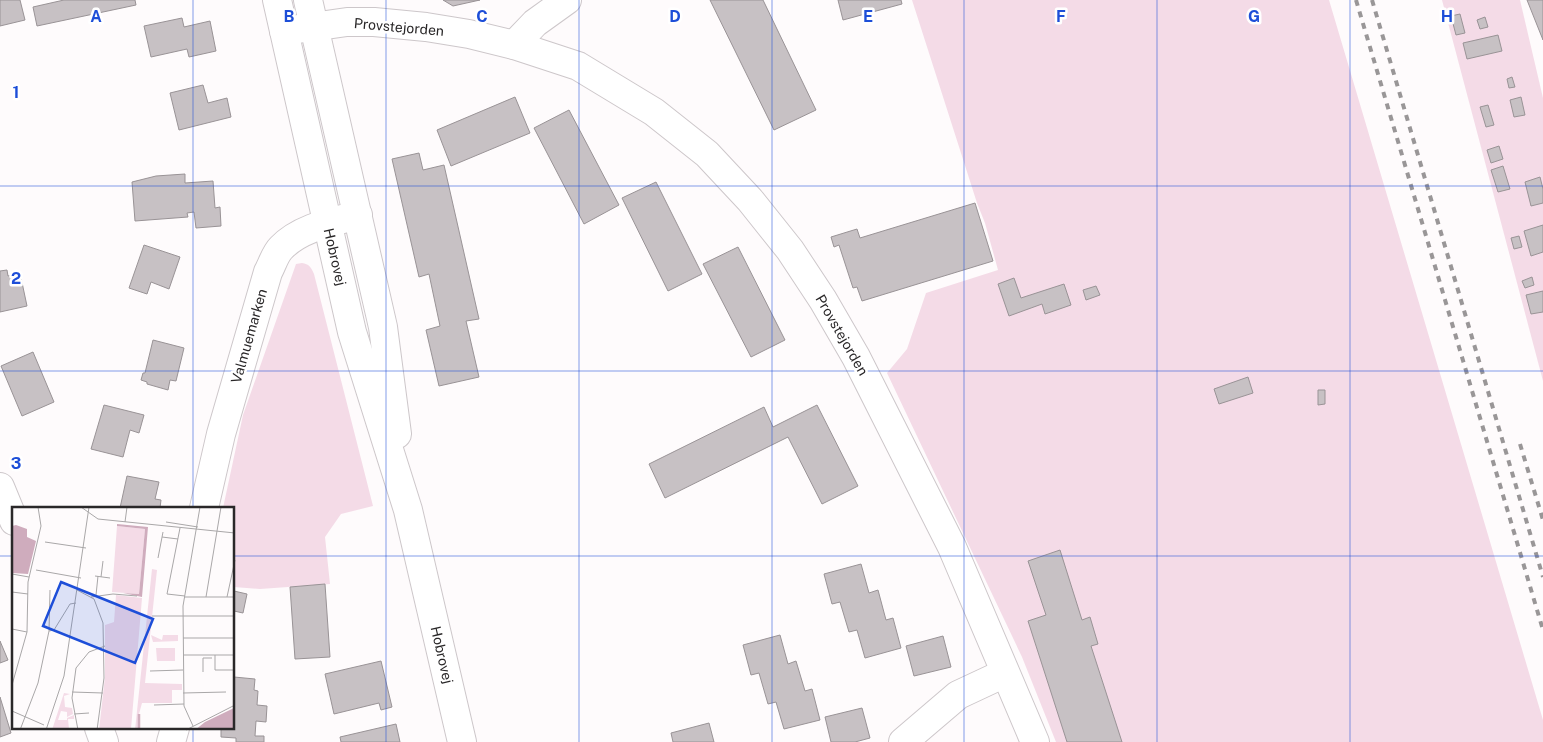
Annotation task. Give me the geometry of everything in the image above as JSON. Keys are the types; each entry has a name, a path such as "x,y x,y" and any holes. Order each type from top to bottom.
{"street":[{"name":"Hobrovej","path":"277,0 352,332 408,510 462,742"},
{"name":"Hobrovej","path":"308,0 383,327 408,510"},
{"path":"514,45 535,23 567,0"},
{"name":"Provstejorden","path":"284,31 348,22 383,23 434,28 514,45 578,66 654,112 707,154 750,200 785,244 823,300 856,357 952,547 1035,742"},
{"name":"Valmuemarken","path":"204,507 221,434 268,272 280,249 294,237 328,223 358,216"},
{"path":"0,487 12,516"},
{"path":"903,742 958,695 1006,672"},
{"path":"100,730 104,742"}],"shaded area":[{"path":"912,0 1329,0 1543,720 1543,742 1056,742 1022,657 887,373 907,349 926,293 998,270 985,223"},
{"path":"1442,0 1520,0 1543,98 1543,381"},
{"path":"302,263 310,266 314,274 373,506 341,514 325,537 330,584 260,589 235,587 235,507 223,507 243,415 296,264"}],"building":[{"path":"0,0 20,0 25,20 0,26"},
{"path":"64,0 135,0 136,5 37,26 33,7"},
{"path":"443,0 480,0 453,6"},
{"path":"710,0 763,0 816,110 774,130"},
{"path":"838,0 901,0 902,4 843,20"},
{"path":"1527,0 1543,0 1543,40"},
{"path":"1460,14 1465,33 1456,35 1451,16"},
{"path":"1485,17 1488,27 1480,29 1477,20"},
{"path":"182,18 184,27 210,21 216,51 189,57 187,49 151,57 144,26"},
{"path":"1498,35 1502,51 1467,59 1463,43"},
{"path":"1512,77 1515,87 1509,88 1507,79"},
{"path":"203,85 208,103 227,98 231,117 179,130 170,93"},
{"path":"515,97 530,133 451,166 437,130"},
{"path":"1521,97 1525,115 1514,117 1510,100"},
{"path":"1488,105 1494,125 1486,127 1480,107"},
{"path":"569,110 619,205 584,224 534,128"},
{"path":"1499,146 1503,159 1491,163 1487,150"},
{"path":"419,153 423,170 444,165 479,319 466,321 479,377 439,386 426,330 440,326 429,274 419,277 392,159"},
{"path":"1503,166 1510,189 1498,192 1491,170"},
{"path":"185,174 185,183 213,181 215,208 220,207 221,226 196,228 194,212 187,213 188,217 135,221 132,182 156,176"},
{"path":"1540,177 1543,189 1543,203 1531,206 1525,182"},
{"path":"656,182 702,274 668,291 622,198"},
{"path":"975,203 993,261 862,301 857,287 853,288 839,245 834,247 831,237 857,229 860,238"},
{"path":"1543,225 1543,252 1531,256 1524,231"},
{"path":"1519,236 1522,247 1514,249 1511,238"},
{"path":"144,245 180,257 169,289 151,282 147,294 129,288"},
{"path":"738,247 785,340 751,357 703,264"},
{"path":"7,270 8,276 20,273 27,306 0,312 0,271"},
{"path":"1532,277 1534,285 1525,288 1522,281"},
{"path":"1014,278 1021,298 1064,284 1071,305 1045,314 1042,304 1009,316 998,284"},
{"path":"1096,286 1100,295 1086,300 1083,290"},
{"path":"1543,291 1543,312 1531,314 1526,295"},
{"path":"153,340 184,348 176,381 170,380 168,390 147,384 147,382 141,380 143,373 145,373"},
{"path":"33,352 54,402 22,416 1,366"},
{"path":"1248,377 1253,393 1219,404 1214,389"},
{"path":"1318,390 1325,390 1325,404 1318,405"},
{"path":"104,405 144,415 139,433 130,430 123,457 91,449"},
{"path":"817,405 858,486 822,504 788,437 665,498 649,464 764,407 773,427"},
{"path":"127,476 159,482 155,499 161,500 160,507 120,507"},
{"path":"1060,550 1082,620 1090,617 1098,644 1091,646 1122,742 1067,742 1028,621 1046,615 1028,561"},
{"path":"861,564 869,593 878,590 886,620 893,618 901,648 865,658 857,630 849,632 840,602 832,604 824,574"},
{"path":"325,584 330,657 295,659 290,587"},
{"path":"235,591 247,594 243,613 235,611"},
{"path":"780,635 788,664 796,661 805,691 812,689 820,720 784,729 776,702 768,704 759,673 751,675 743,645"},
{"path":"943,636 951,667 914,676 906,646"},
{"path":"0,641 8,660 0,663"},
{"path":"381,661 392,707 381,710 379,703 334,714 325,674"},
{"path":"235,677 255,679 254,690 258,691 257,705 267,706 266,722 256,721 255,736 264,736 264,742 236,742 236,738 221,737 221,730 235,730"},
{"path":"0,697 11,733 0,737"},
{"path":"862,708 870,738 855,742 831,742 825,717"},
{"path":"709,723 714,742 673,742 671,733"},
{"path":"396,724 400,742 341,742 340,737"}],"railway":[{"path":"1356,0 1543,630"},
{"path":"1372,0 1543,577"},
{"path":"1520,444 1543,520"}]}
